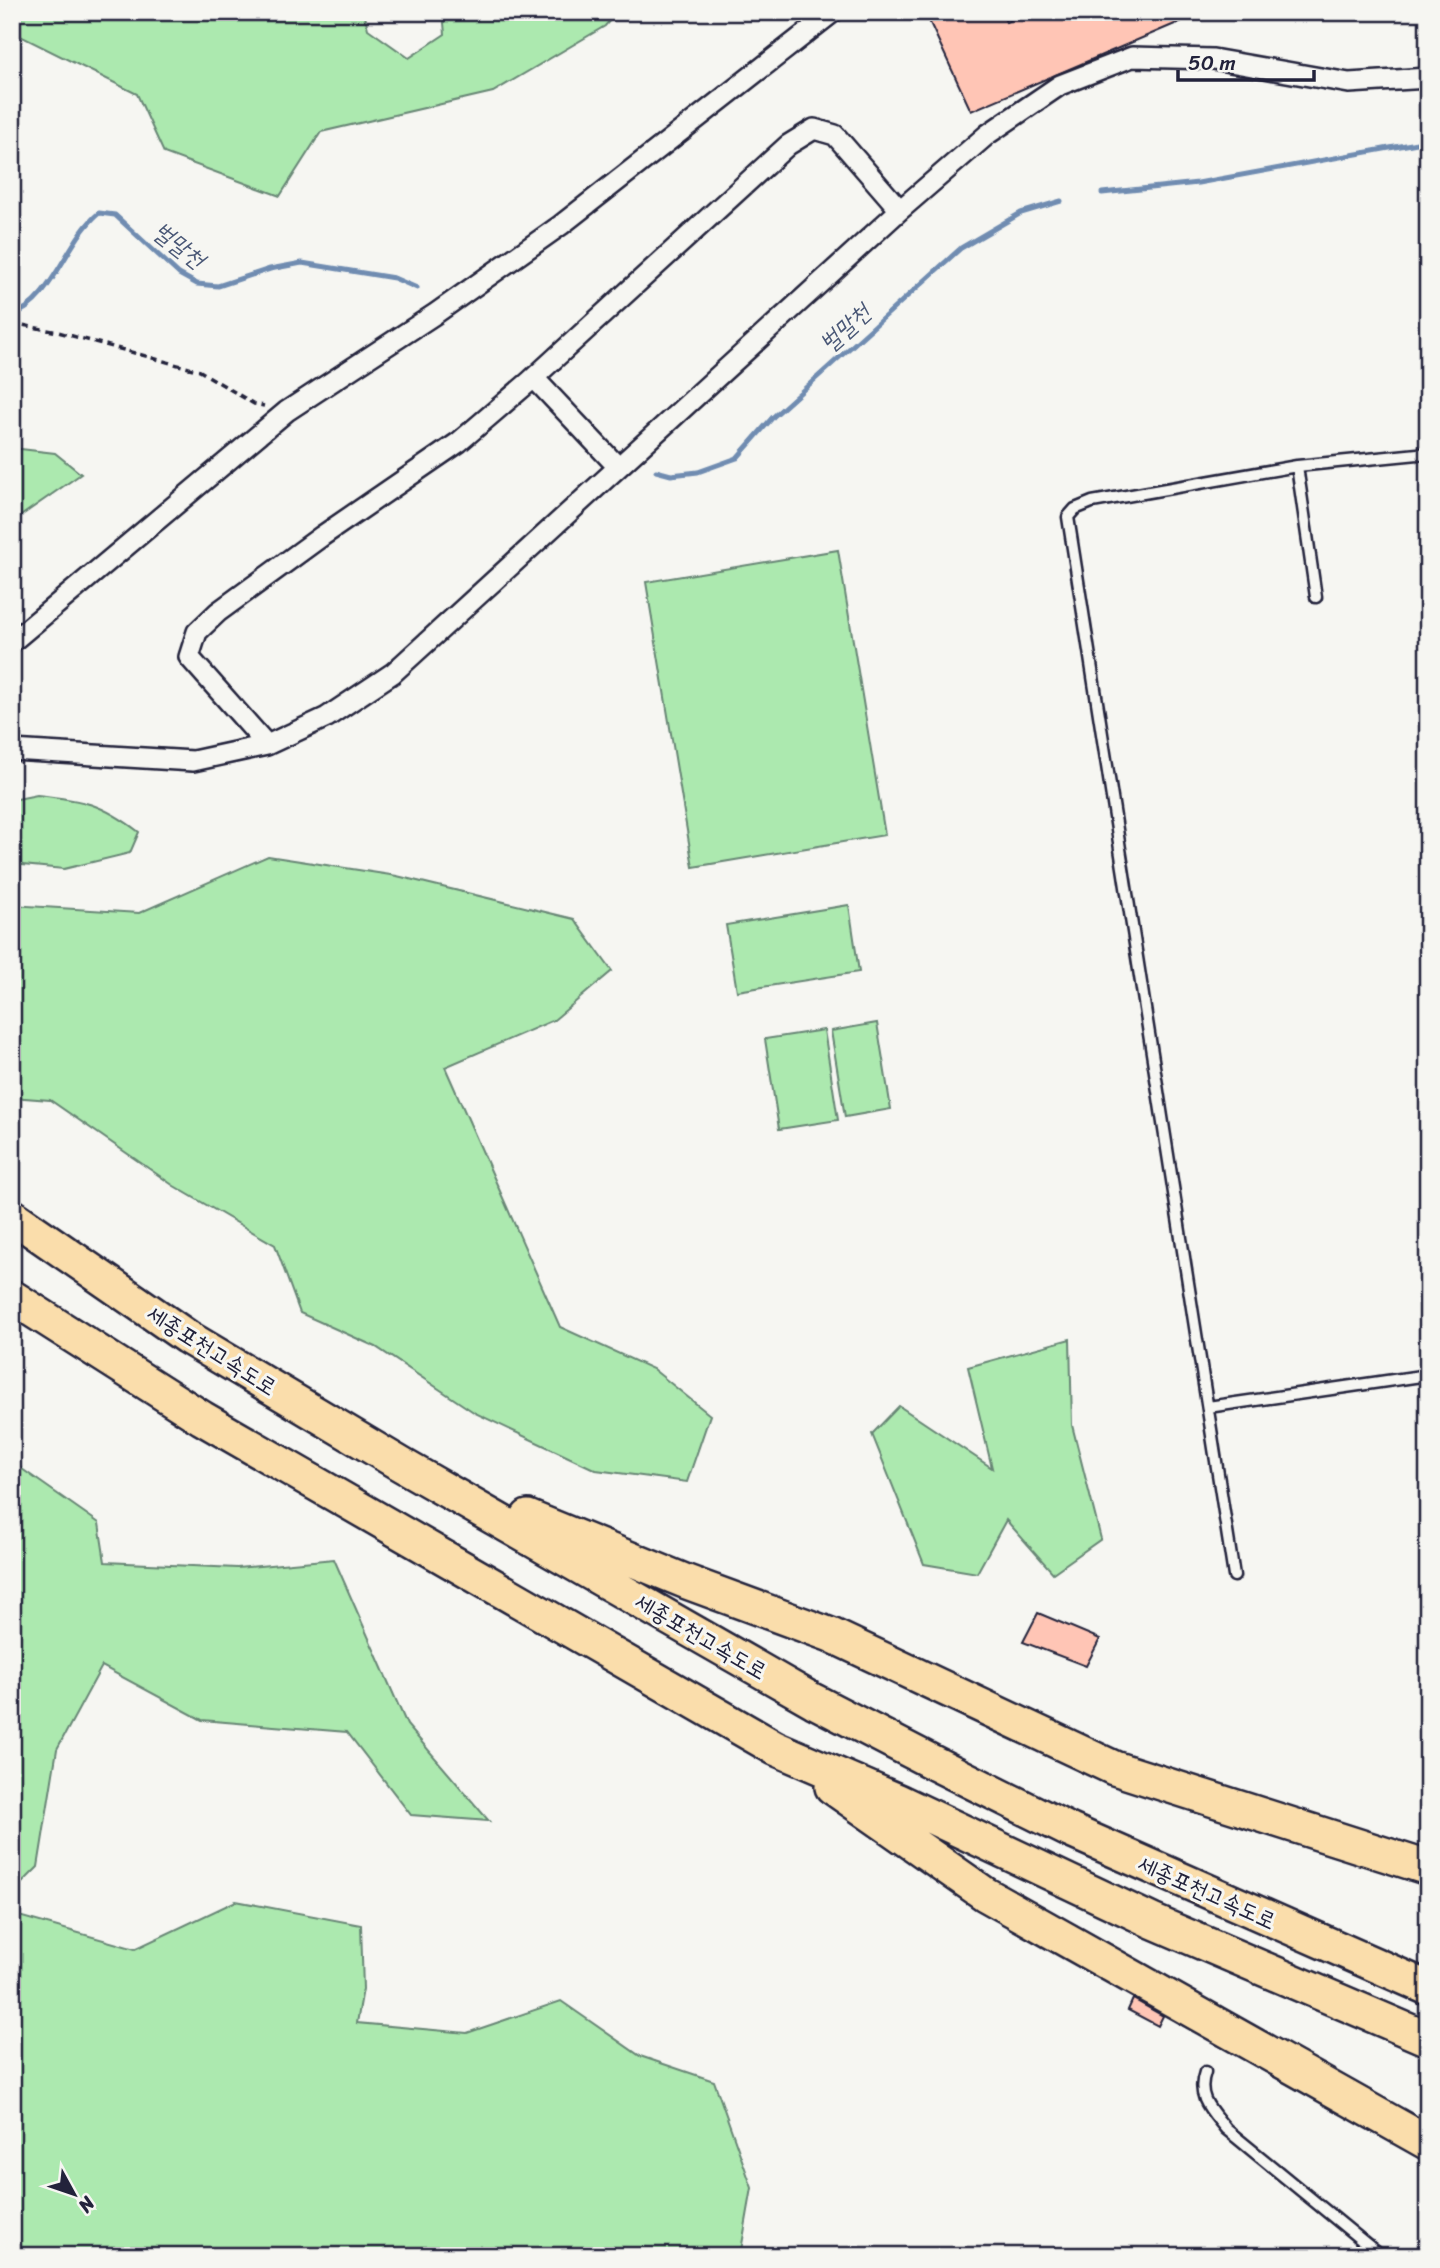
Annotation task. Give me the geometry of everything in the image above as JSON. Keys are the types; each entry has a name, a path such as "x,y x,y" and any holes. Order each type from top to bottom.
{"highway":[{"name":"세종포천고속도로","path":"12,1216 187,1337 402,1465 814,1701 1083,1837 1428,1988"},
{"path":"12,1297 202,1418 775,1748 985,1894 1428,2143"},
{"path":"402,1465 687,1582 831,1635 1114,1768 1428,1868"},
{"path":"775,1748 898,1801 1152,1921 1428,2039"}],"street":[{"path":"12,642 287,411 435,314 561,225 833,12"},
{"path":"12,750 193,761 267,745 327,717 393,673 988,134 1060,85 1132,57 1213,59 1349,83 1428,78"},
{"path":"267,745 189,657 197,632 218,612 322,536 459,442 534,378 789,145 814,129 835,135 900,211"},
{"path":"534,378 618,467"}],"lane":[{"path":"1234,1576 1068,517 1075,509 1092,502 1297,466 1428,453"},
{"path":"1297,466 1315,597"},
{"path":"1208,1407 1428,1375"},
{"path":"1205,2071 1200,2085 1208,2106 1226,2129 1381,2256"},
{"path":"1362,2256 1369,2246"}],"path":[{"path":"12,323 58,332 200,370 254,404 287,411"}],"green space":[{"path":"12,12 364,12 368,29 409,58 445,34 443,12 617,12 605,26 493,92 321,132 280,196 164,153 137,94 12,32"},
{"path":"12,448 55,453 81,474 12,522"},
{"path":"838,550 885,835 693,867 646,582"},
{"path":"37,795 91,804 114,815 139,832 130,853 64,869 12,864 12,800"},
{"path":"268,856 397,876 574,919 612,971 554,1020 445,1067 560,1327 653,1369 710,1415 687,1482 596,1470 475,1413 376,1347 300,1313 275,1245 174,1186 50,1100 12,1097 12,905 139,913"},
{"path":"849,905 859,972 737,991 726,925"},
{"path":"877,1023 891,1109 845,1117 831,1031"},
{"path":"824,1030 838,1120 779,1129 765,1039"},
{"path":"1070,1339 1072,1425 1101,1539 1053,1573 1006,1520 977,1573 924,1564 872,1434 899,1406 992,1468 968,1367"},
{"path":"12,1462 99,1523 105,1562 237,1568 334,1559 407,1725 489,1821 411,1815 347,1732 202,1720 102,1666 57,1749 38,1867 12,1893"},
{"path":"236,1901 361,1925 363,1989 357,2023 467,2033 561,2001 640,2056 714,2081 752,2188 740,2256 12,2256 12,1914 135,1949"}],"building":[{"path":"925,12 1001,12 1006,22 1030,12 1203,12 971,111"},
{"path":"1038,1613 1100,1639 1086,1666 1023,1642"},
{"path":"1133,1999 1163,2016 1158,2026 1128,2010"}],"waterway":[{"name":"벌말천","path":"1102,193 1198,183 1428,141"},
{"name":"벌말천","path":"656,471 671,475 698,472 737,458 773,417 961,248 1021,213 1061,201"},
{"name":"벌말천","path":"12,315 26,309 38,298 77,238 99,213 115,215 179,274 197,284 218,286 270,269 302,263 394,278 417,288"}]}
